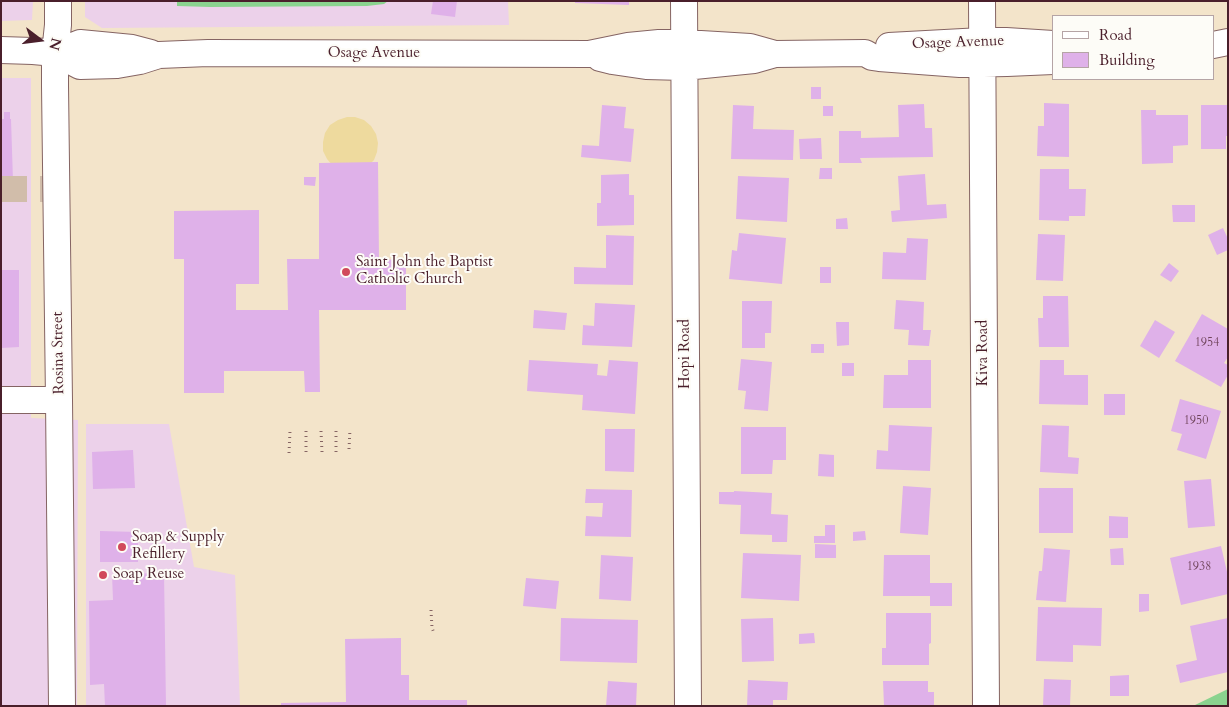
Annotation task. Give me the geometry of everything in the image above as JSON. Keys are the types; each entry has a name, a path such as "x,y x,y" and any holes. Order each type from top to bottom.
{"street":[{"name":"Rosina Street","path":"58,1 55,52 62,706"},
{"name":"Hopi Road","path":"684,1 688,706"},
{"name":"Kiva Road","path":"982,1 986,706"},
{"name":"Osage Avenue","path":"1,50 55,52 80,66 117,65 159,55 208,53 589,54 612,61 646,66 684,55 754,60 775,54 865,53 879,58 936,63 982,52 1006,41 1052,44"},
{"path":"1214,45 1228,42"},
{"name":"Osage Avenue","path":"982,52 1007,63 1052,61"},
{"path":"1,400 60,400"}],"path":[{"path":"349,449 350,429"},
{"path":"336,430 336,452"},
{"path":"289,453 290,431"},
{"path":"306,431 306,452"},
{"path":"321,431 322,452"},
{"path":"431,610 434,634"}],"shaded area":[{"path":"1,1 33,1 32,20 1,21"},
{"path":"85,1 508,1 509,25 102,28 85,17"},
{"path":"1,78 31,78 31,418 78,420 77,706 1,706"},
{"path":"86,424 169,424 194,567 235,575 240,706 86,706"}],"green space":[{"path":"177,1 388,1 384,4 367,6 210,7 177,6"},
{"path":"1228,689 1228,706 1193,706"}],"sand":[{"path":"347,117 364,120 376,134 377,152 374,160 367,167 333,166 323,151 325,133 330,125"}],"building":[{"path":"433,1 457,1 455,17 431,14"},
{"path":"575,1 629,1 629,5 575,3"},
{"path":"811,87 821,87 821,99 811,99"},
{"path":"1044,103 1069,104 1069,157 1037,156 1038,126 1044,126"},
{"path":"924,104 925,128 932,128 933,157 860,158 862,163 839,163 839,131 861,131 861,138 899,137 898,105"},
{"path":"602,105 626,107 624,128 634,129 631,162 581,157 582,145 599,146"},
{"path":"733,105 754,106 753,129 794,130 793,160 731,159"},
{"path":"1201,105 1228,105 1226,149 1201,149"},
{"path":"823,106 833,106 833,116 823,116"},
{"path":"1141,110 1156,110 1156,115 1188,115 1188,145 1173,146 1173,163 1142,164"},
{"path":"4,112 10,112 11,119 13,181 1,182 1,119 4,119"},
{"path":"821,138 822,159 800,159 799,139"},
{"name":"Saint John the Baptist Catholic Church","path":"378,162 379,260 406,259 406,310 319,310 320,392 305,392 304,371 224,371 224,393 184,393 184,259 174,259 174,211 259,210 259,284 236,284 236,310 288,310 287,259 319,259 319,163"},
{"path":"820,168 832,168 832,179 819,179"},
{"path":"1040,169 1069,169 1069,189 1086,189 1085,216 1069,216 1069,221 1039,220"},
{"path":"629,174 629,195 634,195 634,225 597,226 597,203 601,203 601,175"},
{"path":"925,174 927,205 946,204 947,218 892,222 891,211 900,210 898,176"},
{"path":"738,176 789,178 787,222 736,219"},
{"path":"304,177 316,177 315,186 304,185"},
{"path":"1172,205 1195,205 1195,222 1173,222"},
{"path":"847,218 848,229 836,229 836,219"},
{"path":"1223,228 1228,239 1228,250 1217,255 1208,235"},
{"path":"739,233 786,238 782,284 729,279 732,250 737,251"},
{"path":"1038,234 1065,235 1063,281 1036,280"},
{"path":"606,235 634,236 633,285 574,284 574,267 606,268"},
{"path":"907,238 928,239 926,280 882,279 883,252 906,253"},
{"path":"1169,263 1179,271 1171,282 1160,275"},
{"path":"820,267 831,267 831,283 820,283"},
{"path":"1,270 19,270 19,347 1,348"},
{"path":"1043,296 1068,296 1069,347 1039,347 1038,318 1043,318"},
{"path":"896,300 924,302 923,330 931,330 929,346 908,345 909,330 894,329"},
{"path":"742,301 772,301 771,333 765,333 765,348 742,348"},
{"path":"595,303 635,305 632,347 582,345 583,325 594,326"},
{"path":"534,310 567,313 565,330 533,328"},
{"path":"1202,314 1228,329 1228,357 1224,363 1228,365 1228,375 1221,387 1175,361"},
{"path":"1155,320 1175,332 1159,358 1140,346"},
{"path":"836,322 849,322 849,345 837,346"},
{"path":"811,344 824,344 824,353 811,353"},
{"path":"741,359 772,362 768,411 744,409 746,391 738,390"},
{"path":"529,360 598,364 597,375 607,376 609,360 638,362 635,414 582,410 583,395 527,391"},
{"path":"908,360 931,360 931,408 883,408 884,375 908,375"},
{"path":"1040,360 1064,360 1064,375 1088,375 1088,405 1039,404"},
{"path":"842,363 854,363 854,376 842,376"},
{"path":"1104,394 1125,394 1125,415 1104,415"},
{"path":"1180,399 1221,411 1206,459 1177,450 1182,434 1171,431"},
{"path":"889,425 932,427 930,471 876,469 877,450 888,451"},
{"path":"1042,425 1069,426 1068,457 1079,458 1078,474 1040,472"},
{"path":"741,427 786,427 786,460 773,460 772,474 741,474"},
{"path":"605,429 635,429 634,472 605,471"},
{"path":"133,450 135,488 93,489 92,452"},
{"path":"819,454 834,455 834,477 818,476"},
{"path":"1211,479 1215,526 1188,528 1184,481"},
{"path":"903,486 931,488 928,535 900,533"},
{"path":"1039,488 1073,488 1073,533 1039,533"},
{"path":"586,489 632,490 631,537 585,536 586,516 602,517 603,503 585,503"},
{"path":"719,492 772,493 771,514 788,515 787,542 772,542 772,535 740,534 741,505 719,504"},
{"path":"1109,516 1128,517 1128,538 1109,538"},
{"path":"825,525 835,525 835,543 814,543 814,536 825,536"},
{"path":"100,531 138,532 138,562 100,562"},
{"path":"865,531 866,540 853,541 853,532"},
{"path":"815,544 836,545 836,558 815,558"},
{"path":"1221,546 1228,576 1228,594 1181,605 1170,558"},
{"path":"1044,548 1070,550 1066,602 1036,600 1039,571 1042,571"},
{"path":"1123,548 1124,565 1111,565 1110,549"},
{"path":"743,553 801,555 799,601 741,598"},
{"path":"601,555 633,557 631,601 599,599"},
{"path":"884,555 930,555 930,583 952,583 952,606 930,606 930,596 883,596"},
{"path":"164,573 166,706 105,706 104,684 90,685 89,601 113,600 112,574"},
{"path":"526,578 559,581 556,609 523,606"},
{"path":"1139,594 1149,594 1149,611 1139,612"},
{"path":"1038,607 1102,608 1101,646 1073,645 1073,662 1036,661"},
{"path":"886,613 931,613 929,665 882,665 882,648 886,648"},
{"path":"561,618 638,620 637,663 560,661"},
{"path":"773,618 774,661 742,662 741,619"},
{"path":"1228,618 1228,672 1180,683 1176,665 1197,660 1190,626"},
{"path":"814,633 815,643 799,644 799,634"},
{"path":"401,638 401,675 409,675 409,700 467,700 467,706 281,706 281,703 346,702 345,639"},
{"path":"1129,675 1129,696 1110,696 1110,676"},
{"path":"1044,679 1071,680 1070,706 1043,706"},
{"path":"748,680 788,682 787,700 773,700 773,706 747,706"},
{"path":"608,681 637,683 636,706 606,706"},
{"path":"883,681 928,681 928,692 934,692 934,706 884,706"}],"tunnel":[{"path":"1,189 56,189"}],"place":[{"name":"Saint John the Baptist Catholic Church","path":"346,272"},
{"name":"Soap & Supply Refillery","path":"122,547"},
{"name":"Soap Reuse","path":"103,575"}]}
